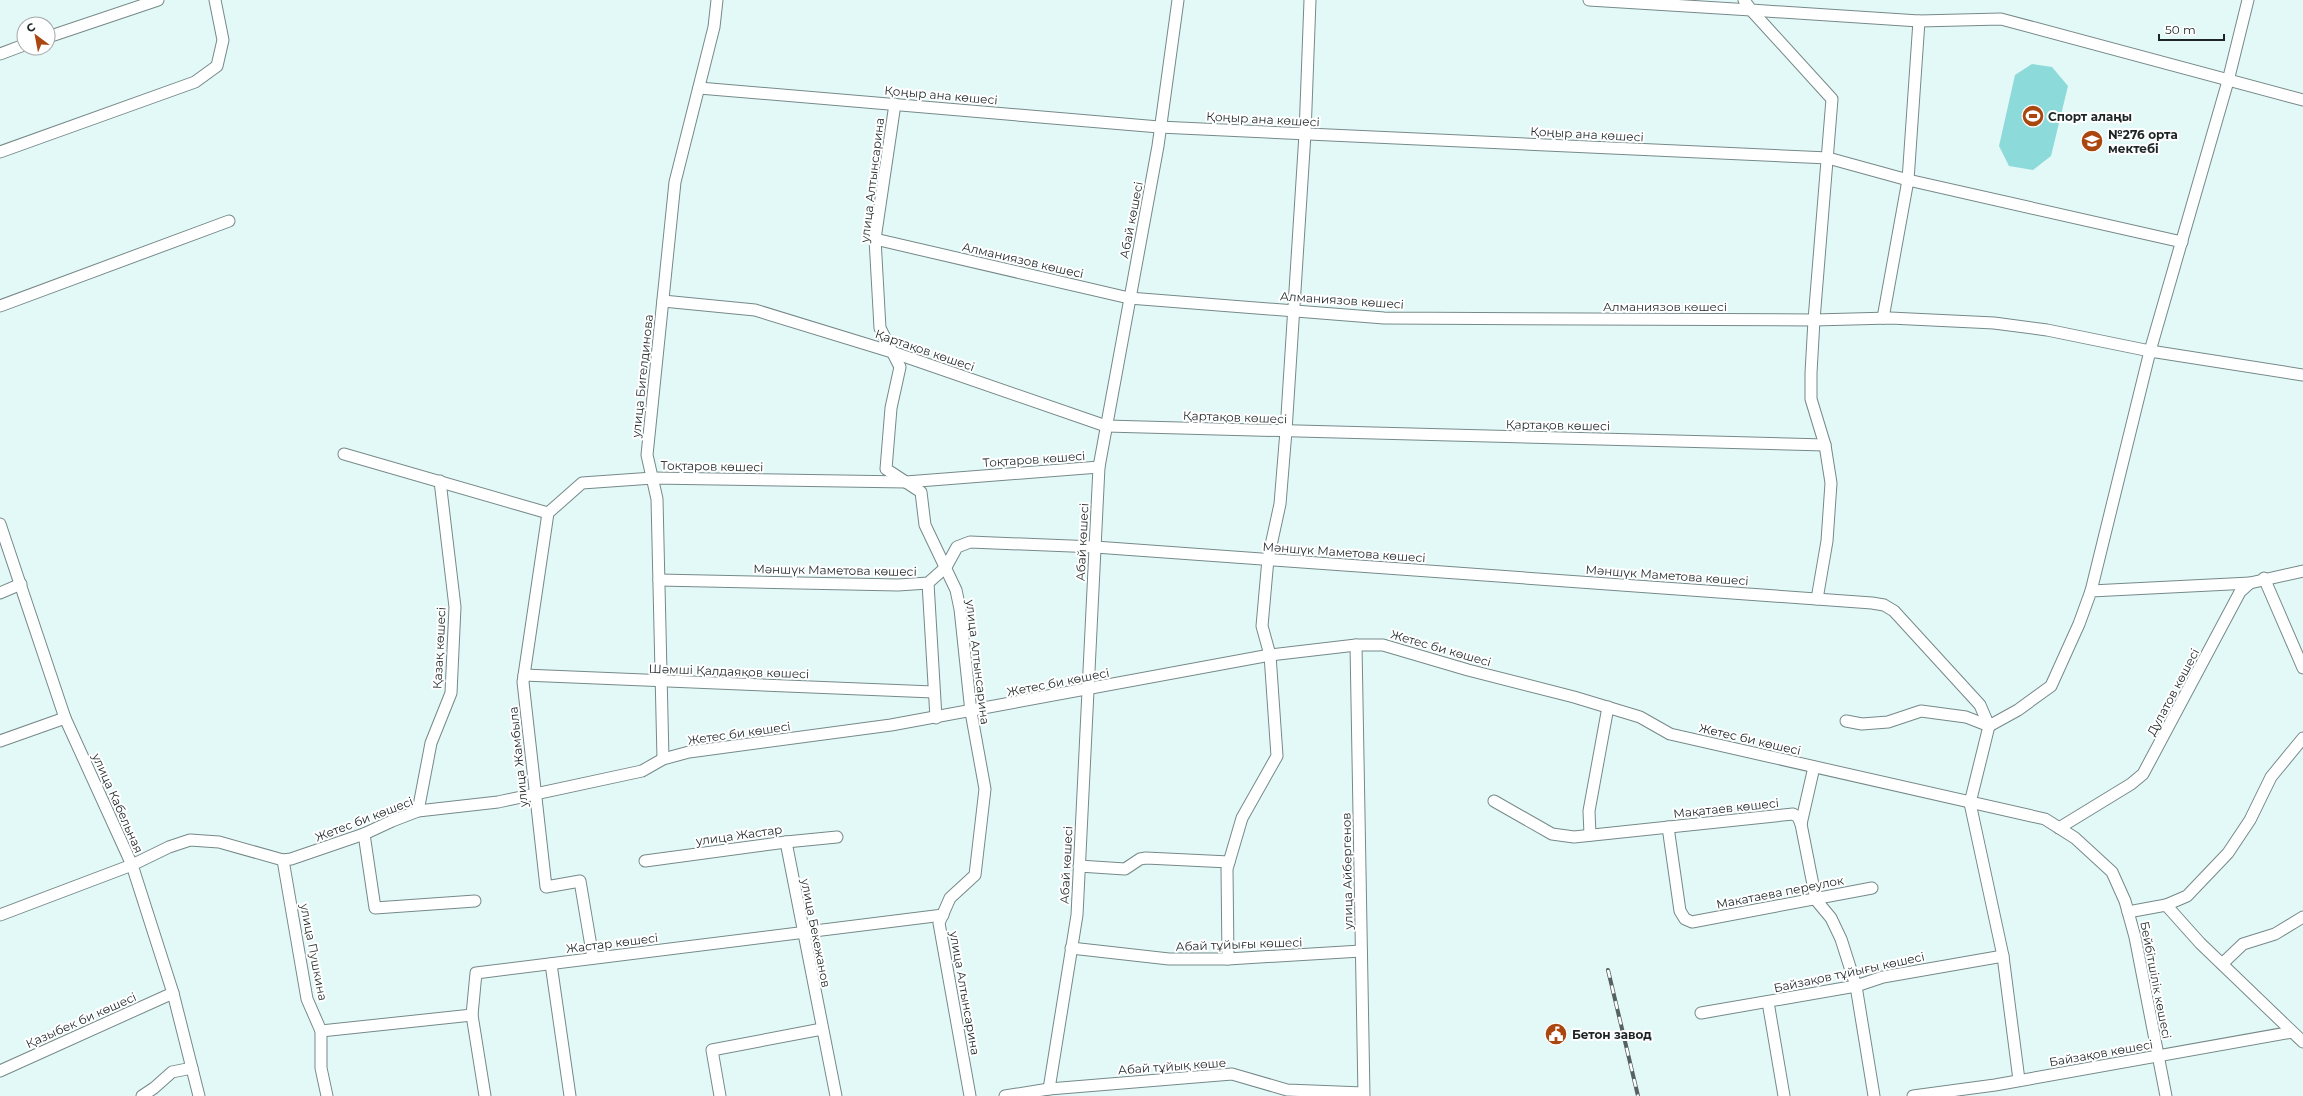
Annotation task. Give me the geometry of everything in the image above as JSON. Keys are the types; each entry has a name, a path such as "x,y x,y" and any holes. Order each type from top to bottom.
{"street":[{"path":"56,34 158,0"},
{"path":"0,152 195,82 217,66 223,40 216,0"},
{"name":"улица Бигелдинова","path":"664,759 658,499 647,455 675,182 714,27 717,0"},
{"name":"Абай көшесі","path":"1049,1089 1077,915 1099,467 1158,146 1159,126 1178,0"},
{"path":"1228,960 1227,869 1242,818 1276,756 1270,655 1262,626 1268,559 1280,504 1286,431 1295,311 1305,134 1310,0"},
{"path":"1589,0 1919,22 2001,19 2303,100"},
{"path":"1744,0 1832,99 1814,320 1811,399 1825,445 1831,483 1827,541 1817,599"},
{"path":"2019,1080 2003,956 1970,803 1989,726 2018,710 2051,686 2079,624 2090,591 2150,351 2228,81 2248,0"},
{"path":"1883,318 1908,180 1919,22"},
{"path":"0,54 16,48"},
{"name":"Қоңыр ана көшесі","path":"699,88 1159,126 1828,158 1908,180 2182,242"},
{"name":"улица Алтынсарина","path":"895,104 875,239 880,328 900,367 891,408 886,469 921,492 925,525 956,590 960,609 970,712 985,789 975,875 950,898 939,923 970,1096"},
{"path":"0,306 229,220"},
{"name":"Алманиязов көшесі","path":"875,239 1129,298 1384,318 1814,320 1883,318 1994,323 2047,330 2150,351 2303,375"},
{"name":"Қартақов көшесі","path":"663,301 755,310 892,352 1106,426 1825,445"},
{"path":"344,454 548,513"},
{"name":"Тоқтаров көшесі","path":"548,513 582,483 652,478 906,482 1099,467"},
{"name":"Қазақ көшесі","path":"418,811 431,743 450,694 455,607 440,481"},
{"name":"улица Жамбыла","path":"548,513 523,682 546,887 580,881 593,958"},
{"name":"улица Кабельная","path":"0,524 65,718 132,865 173,993 199,1096"},
{"name":"Мәншүк Маметова көшесі","path":"659,580 890,585 928,584 946,567 957,547 970,542 1095,547 1878,604 1894,611 1980,705 1989,726"},
{"name":"Дулатов көшесі","path":"2059,828 2131,784 2143,774 2240,592 2250,583 2264,578 2303,570"},
{"path":"2264,578 2303,668"},
{"path":"2090,591 2250,583"},
{"path":"0,592 21,584"},
{"path":"928,584 933,692 936,718"},
{"name":"Жетес би көшесі","path":"0,915 132,865 169,847 190,840 219,842 283,860 291,859 364,834 392,820 418,811 498,802 642,770 664,759 689,752 936,718 1270,655 1356,645 1383,645 1468,670 1608,707 1640,717 1670,734 2044,819 2075,838 2112,872"},
{"name":"улица Айбергенов","path":"1356,645 1364,1095"},
{"name":"Шәмші Қалдаяқов көшесі","path":"524,675 933,692"},
{"path":"1590,835 1589,811 1608,707"},
{"path":"1846,721 1862,724 1888,722 1921,711 1966,717 1989,726"},
{"path":"0,741 65,718"},
{"path":"2128,912 2166,905 2187,896 2228,853 2250,820 2271,777 2303,738"},
{"path":"1814,767 1802,824 1816,900 1831,918 1841,939 1856,986 1874,1096"},
{"name":"Мақатаев көшесі","path":"1494,801 1552,834 1574,837 1793,814 1798,817 1802,824"},
{"name":"Макатаева переулок","path":"1668,827 1680,911 1685,919 1692,922 1816,900 1872,888"},
{"path":"364,834 375,908 475,901"},
{"name":"улица Жастар","path":"645,860 837,837"},
{"name":"улица Бекежанов","path":"786,842 836,1096"},
{"path":"1079,866 1125,869 1140,859 1146,858 1229,862"},
{"name":"улица Пушкина","path":"283,860 307,999 321,1031 322,1068 327,1096"},
{"name":"Бейбітшілік көшесі","path":"2112,872 2136,937 2166,1096"},
{"path":"2166,905 2222,964 2303,1042"},
{"name":"Жастар көшесі","path":"472,1015 476,973 943,914"},
{"path":"2222,964 2243,944 2275,934 2303,917"},
{"name":"Абай тұйығы көшесі","path":"1071,948 1169,959 1228,960 1361,950"},
{"name":"Байзақов тұйығы көшесі","path":"1701,1014 1856,986 1883,977 2003,956"},
{"path":"551,964 570,1096"},
{"name":"Қазыбек би көшесі","path":"0,1071 173,993"},
{"path":"1768,1002 1784,1096"},
{"path":"321,1031 472,1015 485,1096"},
{"path":"720,1096 712,1050 822,1029"},
{"name":"Байзақов көшесі","path":"1913,1096 2158,1057 2292,1032"},
{"path":"142,1096 154,1088 172,1072 192,1068"},
{"name":"Абай тұйық көше","path":"1005,1096 1049,1089 1232,1074 1287,1090 1364,1095"}],"shaded area":[{"name":"Спорт алаңы","path":"2032,64 2052,67 2068,86 2051,156 2033,170 2009,166 1999,146 2015,75"}],"railway":[{"path":"1608,970 1638,1096"}],"place":[{"name":"Спорт алаңы","path":"2033,116"},
{"name":"№276 орта мектебі","path":"2092,141"},
{"name":"Бетон завод","path":"1556,1034"}]}
